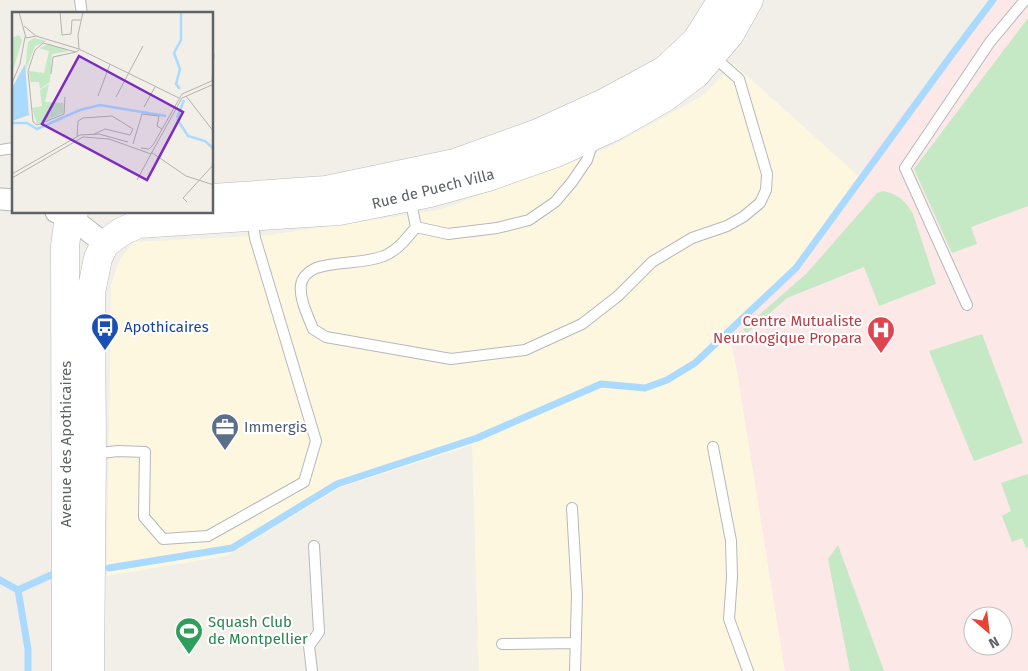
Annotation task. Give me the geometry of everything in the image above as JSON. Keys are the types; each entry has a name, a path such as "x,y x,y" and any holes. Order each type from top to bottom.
{"main road":[{"name":"Rue de Puech Villa","path":"214,198 326,190 455,163 538,132 604,103 664,70 696,41 722,0"},
{"name":"Rue de Puech Villa","path":"105,244 121,232 138,224 339,211 409,197 488,177 556,153 615,126 664,98 696,74 730,34 749,0"},
{"name":"Avenue des Apothicaires","path":"66,671 65,246 67,214"},
{"name":"Avenue des Apothicaires","path":"90,671 91,293 98,258 105,244"}],"street":[{"path":"67,214 105,244"}],"lane":[{"path":"966,305 905,168 990,42 1025,0"},
{"path":"416,228 400,246 386,255 373,259 316,268 307,273 301,283 301,293 313,330 326,337 450,359 525,350 582,324 618,296 652,262 692,238 727,226 760,204 766,190 767,174 739,79 713,56"},
{"path":"416,228 448,234 497,228 528,220 555,202 572,182 587,160 596,134"},
{"path":"409,197 416,228"},
{"path":"92,454 118,451 144,452 144,517 163,539 208,536 304,482 316,441 255,238 252,218"},
{"path":"713,447 731,541 732,577 729,619 748,671"},
{"path":"572,508 577,595 575,671"},
{"path":"312,671 309,646 318,632 314,546"},
{"path":"502,644 575,643"}],"shaded area":[{"name":"Centre Mutualiste Neurologique Propara","path":"998,0 1028,0 1028,671 785,671 738,376 729,331 801,268 864,181 868,155"},
{"path":"734,64 864,181 801,268 729,331 738,376 785,671 479,671 472,445 341,487 226,556 107,576 111,285 120,259 134,242 270,235 439,210 606,149 702,96"}],"green space":[{"path":"1028,18 1028,206 971,227 977,244 952,253 914,169"},
{"path":"883,191 901,199 913,214 936,284 879,306 864,267 787,298 746,334 743,329 807,273 877,193"},
{"path":"982,334 1023,443 974,461 929,351"},
{"path":"1028,474 1028,547 1026,548 1022,538 1012,542 1002,516 1011,511 1001,483"},
{"path":"838,545 884,671 850,671 828,559"}],"waterway":[{"path":"109,568 232,548 337,484 477,438 601,384 645,388 667,380 695,363 796,268 993,0"},
{"path":"18,590 51,575"},
{"path":"0,580 18,590"},
{"path":"18,590 28,649 28,671"}],"place":[{"name":"Apothicaires","path":"105,351"},
{"name":"Centre Mutualiste Neurologique Propara","path":"881,354"},
{"name":"Immergis","path":"225,451"},
{"name":"Squash Club de Montpellier","path":"189,655"}]}
